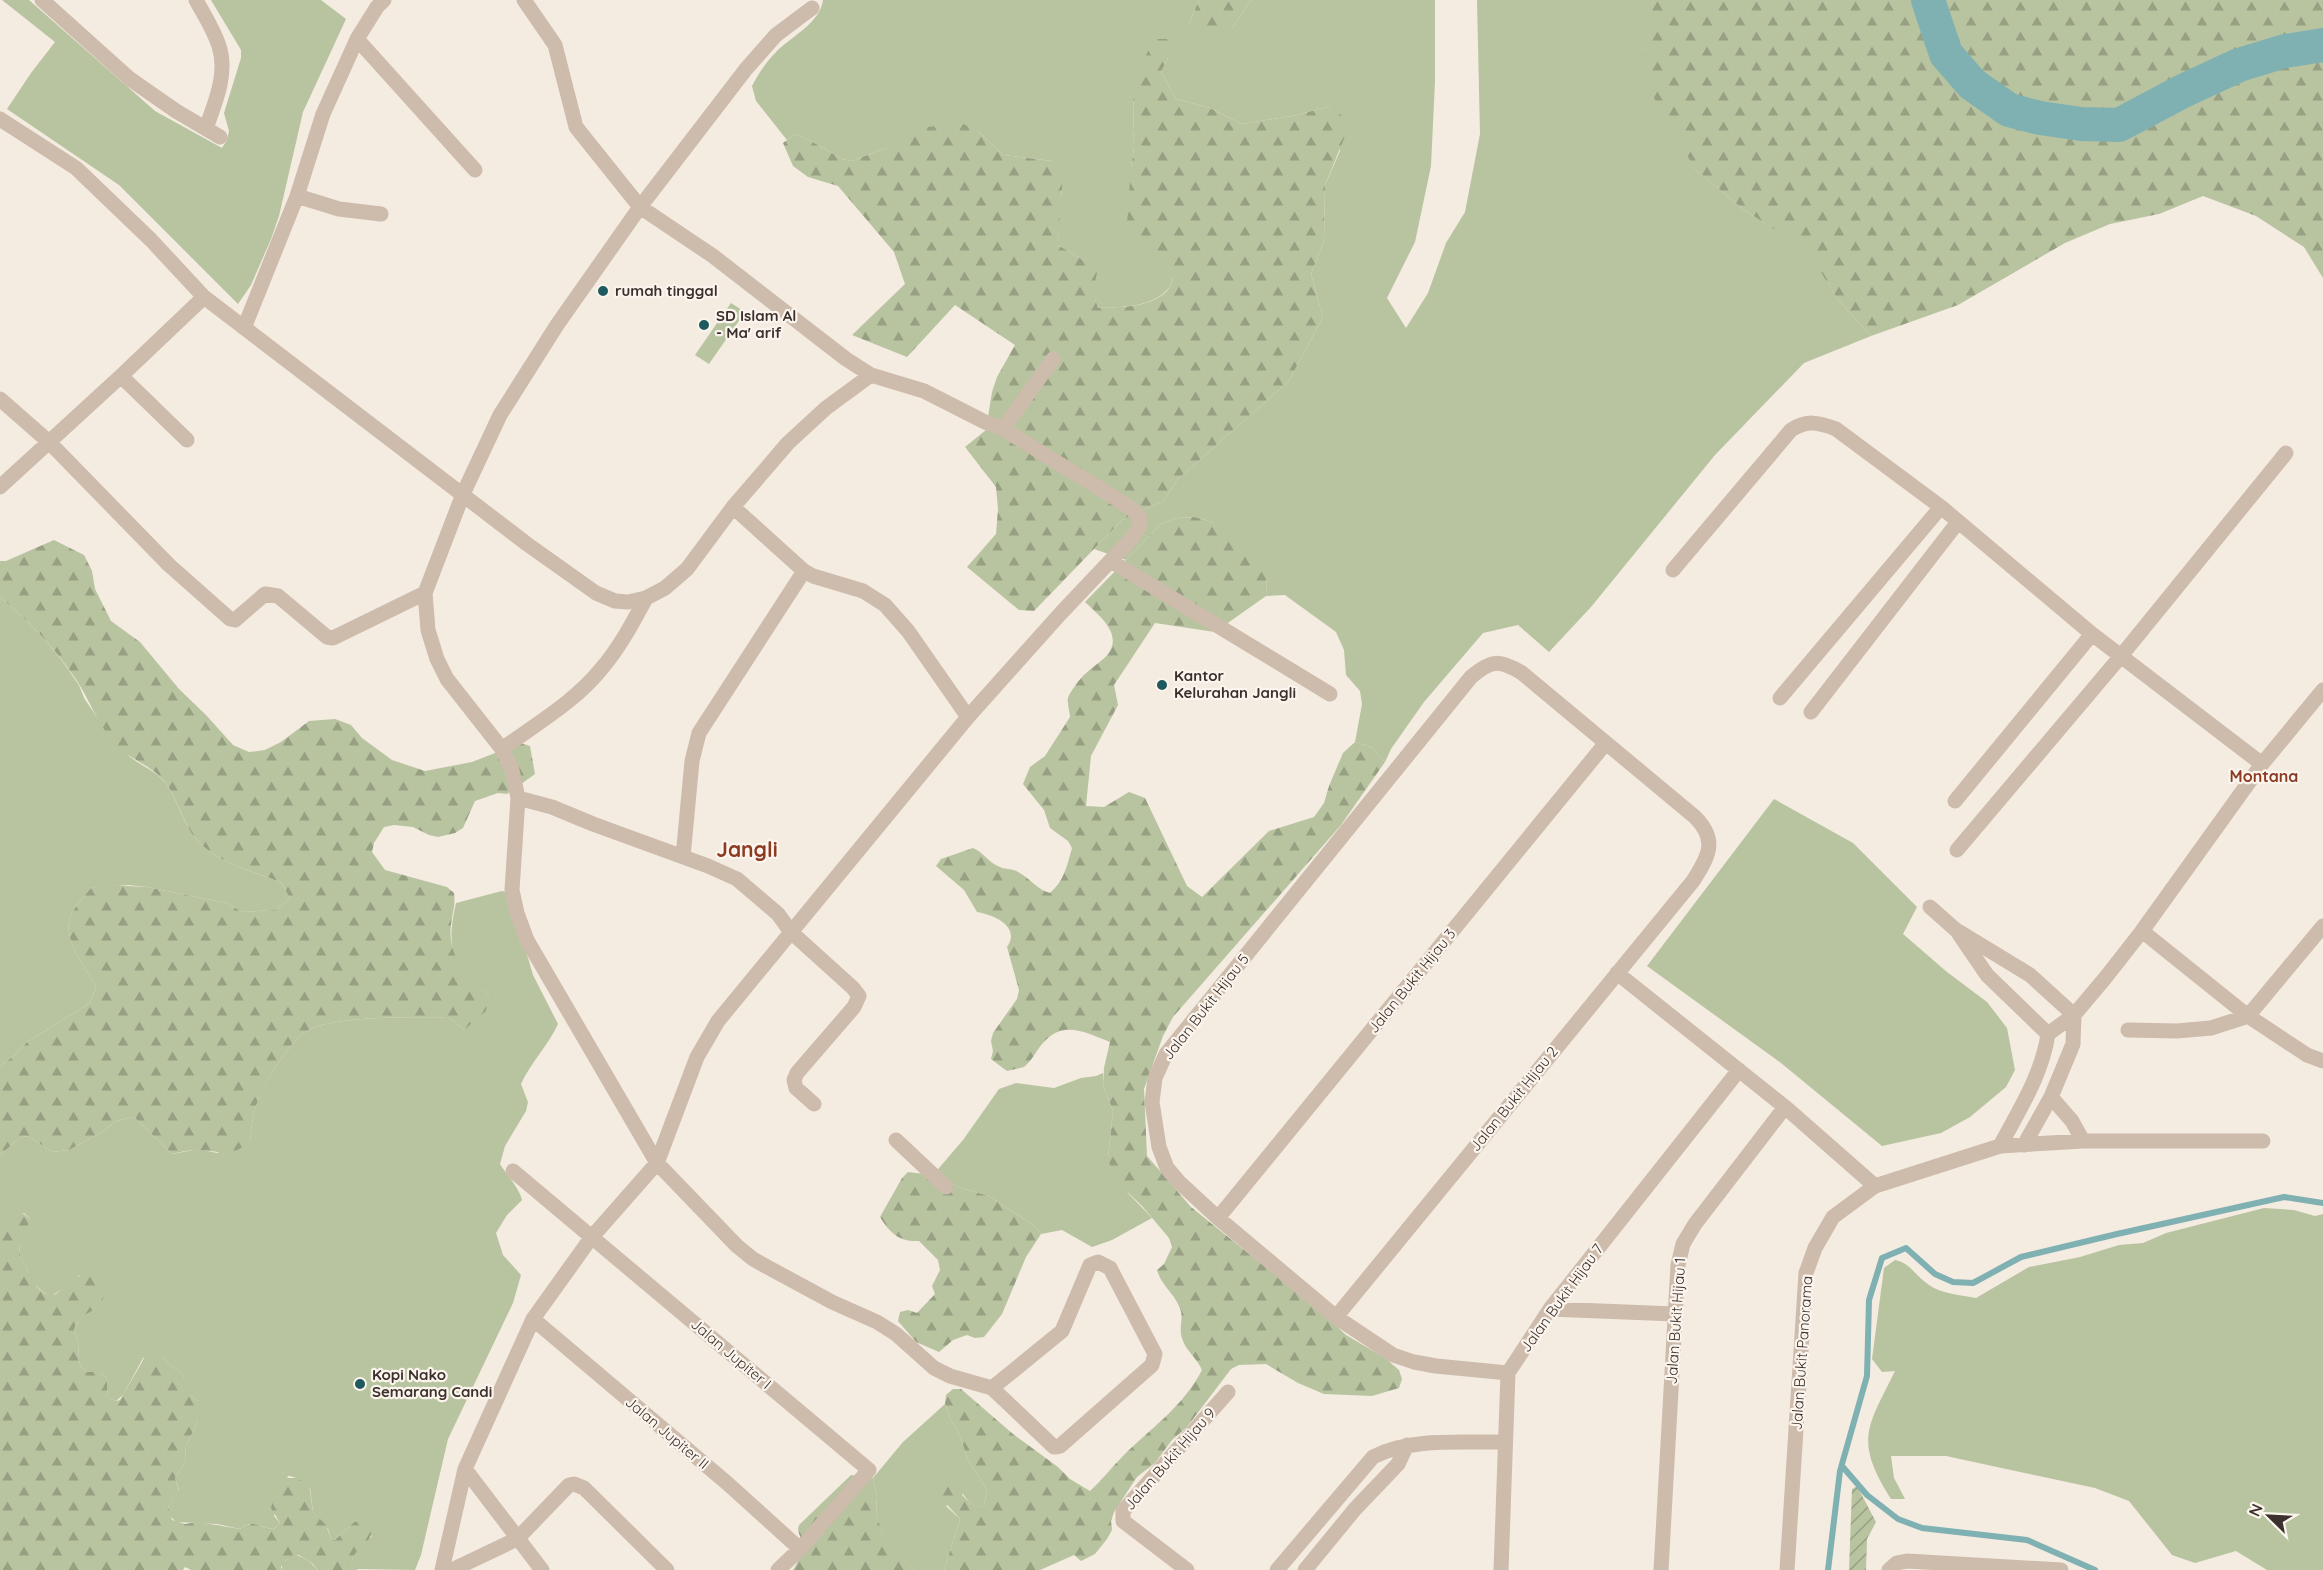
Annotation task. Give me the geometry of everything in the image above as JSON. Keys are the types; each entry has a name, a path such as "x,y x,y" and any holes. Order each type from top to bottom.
{"street":[{"path":"42,0 130,79 176,111 220,136"},
{"path":"196,0 219,46 222,62 221,81 216,102 206,128"},
{"path":"244,328 297,196 323,114 357,39 384,0"},
{"path":"442,1570 465,1469 533,1319 591,1238 657,1163 697,1056 718,1021 968,717 1132,538 1139,527 1140,518 1136,513 1003,429 924,391 871,375 846,359 763,292 640,207 576,127 555,45 524,0"},
{"path":"812,8 776,35 746,69 640,207 557,325 500,415 463,494 425,594 428,630 447,679 502,749 512,770 518,798 512,890 517,914 527,940 657,1163 737,1246 753,1259 832,1302 877,1322 896,1334 934,1368 950,1376 992,1388 1054,1447 1060,1446 1152,1365 1155,1354 1110,1268 1098,1262 1090,1265 1062,1331 992,1388"},
{"path":"357,39 475,170"},
{"path":"0,119 76,168 151,240 204,297 527,544 596,593 615,601 628,602 646,598 665,588 687,569 733,507 788,443 826,408 871,375"},
{"path":"297,196 339,209 381,214"},
{"path":"0,487 122,376 204,297"},
{"path":"1003,429 1053,359"},
{"path":"122,376 187,441"},
{"path":"0,399 49,442 169,565 230,619 235,620 268,593 278,596 327,637 333,638 425,594"},
{"path":"1673,570 1791,430 1803,423 1818,422 1836,429 1941,507 2092,634 2262,764"},
{"path":"1957,850 2121,656 2286,453"},
{"path":"733,507 804,571 813,576 863,591 885,605 908,631 968,717"},
{"path":"1780,698 1941,507"},
{"path":"1811,712 1958,522"},
{"path":"1111,561 1330,694"},
{"path":"683,857 692,785 692,761 699,733 804,571"},
{"path":"502,749 575,696 602,669 626,635 646,598"},
{"path":"1955,801 2092,634"},
{"name":"Jalan Bukit Hijau 5","path":"1508,1373 1414,1362 1393,1355 1336,1317 1218,1218 1167,1168 1159,1147 1152,1102 1155,1078 1166,1054 1471,677 1484,666 1497,662 1509,665 1522,673 1605,744"},
{"path":"2000,1146 2032,1088 2046,1051 2048,1034 2074,1015 2142,931 2262,764 2323,690"},
{"name":"Jalan Bukit Hijau 2","path":"1336,1317 1693,881 1705,862 1710,844 1707,829 1605,744"},
{"name":"Jalan Bukit Hijau 3","path":"1218,1218 1605,744"},
{"path":"518,798 552,807 683,857 745,885 782,918 791,932 854,988 859,996 854,1007 795,1076 796,1088 814,1104"},
{"path":"1930,907 1956,930 2030,975 2074,1015 2073,1044 2051,1097 2024,1145"},
{"path":"2128,1030 2176,1032 2211,1028 2248,1016 2323,926"},
{"path":"1956,930 1987,975 2048,1034"},
{"path":"2142,931 2248,1016 2307,1055 2323,1061"},
{"path":"1617,973 1785,1107 1875,1186"},
{"name":"Jalan Bukit Hijau 7","path":"1508,1373 1551,1309 1739,1070"},
{"path":"2051,1097 2072,1121 2083,1141"},
{"name":"Jalan Bukit Hijau 1","path":"1661,1570 1678,1265 1683,1244 1695,1224 1785,1107"},
{"path":"896,1140 946,1187"},
{"name":"Jalan Bukit Panorama","path":"1787,1570 1806,1273 1815,1248 1833,1217 1875,1186 2000,1146 2083,1141 2263,1141"},
{"name":"Jalan Jupiter I","path":"513,1171 869,1470 800,1549"},
{"path":"1551,1309 1675,1314"},
{"name":"Jalan Jupiter II","path":"533,1319 727,1483 800,1549"},
{"path":"1501,1570 1508,1373"},
{"name":"Jalan Bukit Hijau 9","path":"1186,1570 1123,1521 1121,1516 1227,1392"},
{"path":"1277,1570 1373,1457 1388,1449 1407,1445 1505,1442"},
{"path":"1305,1570 1355,1509 1398,1464 1407,1445"},
{"path":"465,1469 542,1570"},
{"path":"452,1570 517,1539 569,1485 574,1484 584,1488 667,1570"},
{"path":"778,1570 800,1549"},
{"path":"1890,1569 1897,1563 1907,1561 2061,1570"}],"green space":[{"path":"2,0 29,0 155,111 222,148 229,131 224,113 241,58 241,50 211,0 321,0 346,19 303,112 279,216 271,239 251,285 238,304 119,185 7,109 55,42"},
{"path":"823,0 1199,0 1189,23 1231,30 1251,0 1435,0 1435,81 1431,166 1415,242 1387,298 1406,328 1428,293 1446,243 1465,212 1480,134 1477,0 1654,0 1651,5 1695,169 1744,210 1809,251 1838,300 1871,336 1804,363 1715,455 1591,607 1549,652 1518,625 1483,633 1424,702 1391,749 1385,762 1371,747 1355,742 1362,704 1360,691 1346,675 1344,650 1336,632 1285,595 1266,596 1267,576 1212,522 1195,517 1177,518 1161,524 1126,560 1094,549 1122,520 1163,501 1178,479 1289,381 1323,317 1311,274 1324,241 1325,185 1340,151 1330,106 1297,115 1242,124 1210,108 1176,99 1161,72 1169,56 1133,91 1134,148 1131,167 1160,265 1173,279 1168,289 1152,300 1134,305 1098,308 1083,260 1058,245 1062,191 1052,161 1003,155 977,130 886,148 852,161 842,159 795,134 787,140 756,101 752,86 773,55 817,16"},
{"path":"1199,0 1251,0 1231,30 1214,37 1189,23"},
{"path":"1654,0 2323,0 2323,278 2304,247 2256,216 2203,196 2159,214 2110,224 2065,243 1958,305 1871,336 1838,300 1808,251 1744,210 1695,169 1643,79 1651,5"},
{"path":"1154,39 1171,39 1169,56 1161,72 1176,99 1210,108 1242,124 1297,115 1330,106 1344,117 1346,134 1325,185 1324,241 1311,274 1323,317 1289,381 1178,479 1163,501 1122,520 1034,611 1019,610 967,567 996,534 998,509 996,487 965,447 986,430 992,392 997,377 1015,345 955,305 907,357 852,335 905,284 894,252 838,186 808,177 793,166 783,143 795,134 842,159 852,161 886,148 919,128 961,123 977,130 1003,155 1052,161 1063,173 1058,245 1083,260 1097,273 1093,291 1098,308 1143,304 1160,297 1167,291 1173,278 1133,242 1127,224 1134,148 1133,91 1137,74"},
{"path":"731,303 745,312 709,364 695,355"},
{"path":"1195,517 1212,522 1261,559 1267,576 1266,596 1215,632 1155,623 1114,685 1118,705 1091,756 1086,806 1104,807 1129,792 1145,798 1187,886 1202,897 1269,831 1314,817 1324,803 1343,753 1355,742 1371,747 1385,762 1341,825 1173,1017 1163,1036 1144,1089 1147,1156 1191,1207 1326,1316 1346,1335 1385,1358 1399,1370 1402,1379 1399,1388 1372,1396 1324,1394 1298,1383 1266,1364 1239,1365 1231,1369 1187,1427 1172,1440 1155,1463 1137,1477 1114,1512 1111,1521 1112,1530 1095,1554 1081,1561 1074,1555 1040,1570 944,1570 960,1519 941,1498 941,1490 948,1483 973,1504 984,1506 987,1490 968,1460 957,1428 951,1421 945,1404 946,1395 953,1389 961,1389 1013,1434 1058,1467 1070,1479 1090,1491 1176,1406 1202,1370 1188,1350 1181,1334 1181,1310 1157,1270 1164,1264 1172,1247 1169,1238 1142,1206 1113,1178 1108,1158 1113,1111 1103,1085 1110,1042 1078,1031 1062,1030 1045,1041 1024,1067 1007,1071 991,1059 993,1033 1017,999 1019,990 1007,947 1011,934 1004,923 998,919 977,912 964,890 936,866 941,859 973,848 996,865 1022,874 1045,891 1050,893 1059,883 1072,848 1068,841 1050,828 1044,810 1023,784 1030,767 1045,756 1070,717 1068,700 1071,692 1084,675 1109,652 1113,644 1109,628 1085,602 1161,524 1177,518"},
{"path":"54,540 84,555 92,571 95,589 111,621 140,642 179,689 233,745 249,752 265,750 281,742 309,721 335,719 351,725 362,738 392,760 425,771 472,762 521,743 530,746 535,774 507,794 498,793 475,801 463,828 455,833 438,837 413,827 394,825 384,827 374,843 372,852 385,870 447,887 454,893 455,902 451,925 452,947 467,973 489,996 486,1011 464,1030 449,1017 395,1017 333,1023 304,1033 288,1049 265,1085 252,1121 250,1141 232,1152 198,1150 172,1154 134,1117 116,1121 102,1132 69,1150 52,1152 30,1137 22,1136 0,1155 0,1066 27,1042 90,1003 96,986 76,952 69,933 71,915 91,888 109,885 147,887 227,903 242,912 275,910 290,899 282,883 222,859 197,841 162,778 114,743 77,681 60,658 32,626 0,597 0,561 6,561"},
{"path":"0,597 32,626 60,658 78,683 91,708 122,749 163,780 197,841 222,859 282,883 290,899 275,910 242,912 227,903 147,887 128,885 91,888 73,911 69,924 72,943 96,986 90,1003 27,1042 0,1066"},
{"path":"1774,799 1853,843 1917,907 1903,934 1947,972 1987,1002 2007,1028 2015,1070 2006,1087 1970,1117 1941,1133 1882,1146 1781,1063 1647,966"},
{"path":"502,891 509,893 533,975 558,1024 521,1084 528,1102 526,1111 505,1146 500,1164 516,1186 522,1200 507,1215 496,1233 503,1255 521,1275 513,1303 448,1439 421,1555 415,1570 355,1569 352,1560 355,1552 372,1536 354,1522 335,1540 331,1539 328,1529 313,1512 310,1488 300,1480 288,1476 274,1516 280,1523 274,1529 252,1524 240,1529 217,1524 176,1522 170,1516 168,1507 179,1490 175,1478 185,1463 186,1446 198,1421 198,1401 190,1395 183,1374 168,1363 163,1356 143,1358 123,1395 116,1401 108,1398 107,1379 101,1372 88,1372 81,1367 78,1358 79,1344 74,1329 81,1317 97,1307 80,1275 71,1284 51,1296 30,1280 19,1253 20,1240 30,1219 24,1213 0,1215 0,1155 22,1136 30,1137 52,1152 69,1150 102,1132 116,1121 134,1117 172,1154 199,1149 217,1153 250,1141 252,1121 265,1085 288,1049 304,1033 316,1027 352,1020 449,1017 464,1030 489,996 467,974 455,956 451,934 456,903"},
{"path":"1103,1073 1103,1085 1113,1111 1108,1158 1128,1193 1152,1218 1112,1240 1092,1247 1062,1230 1041,1234 1036,1227 989,1196 961,1188 933,1175 963,1140 999,1089 1016,1083 1054,1088"},
{"path":"908,1172 933,1175 961,1188 989,1196 1036,1227 1041,1234 1026,1257 1002,1314 984,1337 975,1338 967,1335 953,1340 939,1352 916,1342 898,1321 900,1312 908,1310 917,1313 935,1294 932,1286 940,1270 938,1260 919,1241 906,1240 896,1235 880,1217 902,1178"},
{"path":"2264,1208 2294,1210 2315,1216 2323,1214 2323,1570 2267,1570 2236,1551 2195,1563 2172,1555 2129,1501 2095,1488 1946,1456 1891,1456 1894,1478 1905,1499 1891,1499 1879,1479 1869,1448 1872,1421 1895,1371 1882,1372 1872,1359 1884,1268 1895,1260 1909,1267 1924,1282 1934,1288 1976,1298 2029,1267 2080,1257 2119,1245 2143,1243 2166,1233"},
{"path":"20,1211 30,1219 20,1242 19,1251 31,1278 41,1291 50,1295 56,1294 87,1272 97,1274 103,1282 104,1293 101,1303 81,1318 74,1329 79,1344 78,1358 81,1367 88,1372 101,1372 107,1379 108,1398 120,1400 146,1355 160,1352 168,1363 183,1374 190,1385 190,1395 198,1401 198,1421 186,1446 185,1463 175,1478 179,1491 168,1507 172,1520 185,1524 198,1522 240,1529 253,1524 274,1529 280,1523 271,1508 276,1489 284,1478 297,1478 309,1484 313,1512 326,1525 331,1539 335,1540 354,1522 363,1521 371,1526 370,1538 352,1559 352,1565 358,1570 318,1570 299,1555 286,1560 281,1567 282,1570 191,1570 185,1567 183,1570 0,1570 0,1215"},
{"path":"945,1404 951,1421 957,1428 968,1460 987,1490 984,1506 972,1504 963,1494 946,1506 960,1519 944,1570 915,1570 886,1542 876,1515 877,1496 873,1478 903,1442"},
{"path":"851,1475 873,1478 877,1496 876,1515 886,1541 915,1570 793,1570 801,1547 799,1525"},
{"path":"1857,1486 1876,1522 1867,1539 1866,1570 1849,1570 1852,1489"},
{"path":"294,1555 304,1558 318,1570 282,1570 282,1563"}],"waterway":[{"path":"1928,0 1946,54 1972,84 2009,110 2040,118 2081,124 2119,125 2239,65 2285,51 2323,45"},
{"path":"1828,1570 1840,1471 1867,1376 1869,1300 1882,1258 1906,1248 1935,1274 1953,1282 1973,1283 2021,1257 2117,1234 2284,1197 2323,1203"},
{"path":"1842,1466 1867,1495 1898,1519 1922,1528 2027,1540 2095,1570"}],"place":[{"name":"rumah tinggal","path":"603,291"},
{"name":"SD Islam Al - Ma' arif","path":"704,325"},
{"name":"Kantor Kelurahan Jangli","path":"1162,685"},
{"name":"Kopi Nako Semarang Candi","path":"360,1384"}],"district":[{"name":"Montana","path":"2264,776"},
{"name":"Jangli","path":"747,850"}]}
